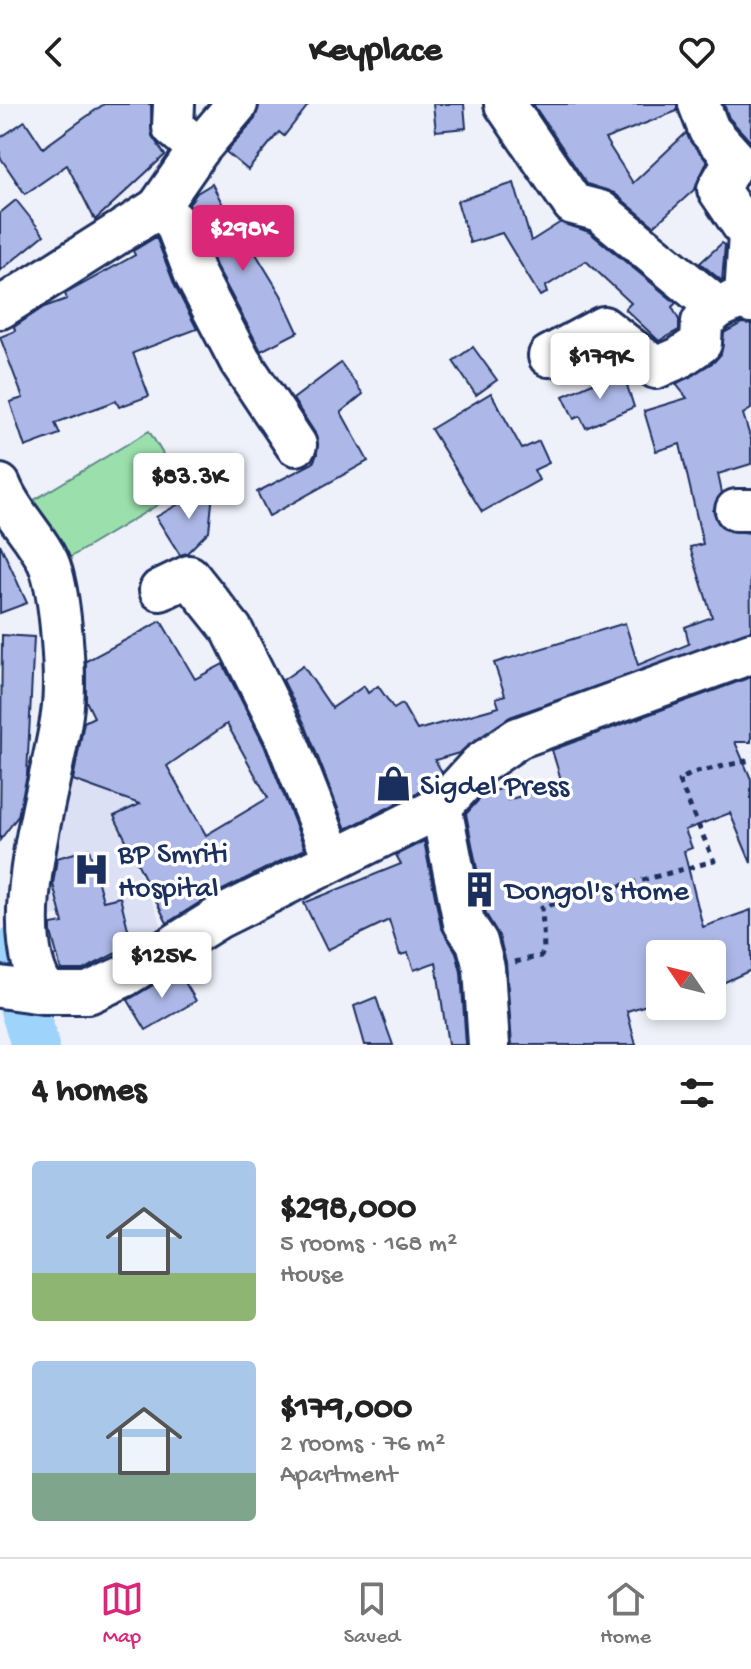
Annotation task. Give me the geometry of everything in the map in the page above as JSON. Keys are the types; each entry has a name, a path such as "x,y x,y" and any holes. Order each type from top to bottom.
{"street":[{"path":"0,308 158,208 182,127 237,104"},
{"path":"505,104 573,204 600,211 738,302"},
{"path":"699,104 709,130 743,163 718,189 749,235 738,302"},
{"path":"158,208 175,222 195,275 240,361 296,445"},
{"path":"549,356 603,327 656,368 679,358 701,343 702,322 738,302"},
{"path":"0,485 7,505 49,563 61,632 63,711 36,834 27,944 45,993"},
{"path":"160,590 189,576 232,630 285,736 333,858"},
{"path":"1,987 45,993 88,993 125,976 218,918 333,858 441,807 480,764 518,738 751,653"},
{"path":"441,807 464,923 477,942 484,968 489,1045"}],"path":[{"path":"484,968 541,956 544,950 542,907 714,861 679,781 692,773 751,760"}],"shaded area":[{"name":"BP Smriti Hospital","path":"65,759 111,775 147,802 166,836 136,865 169,941 91,976 73,913 51,916 46,872"}],"green space":[{"path":"149,431 184,489 64,561 29,503"}],"building":[{"path":"104,104 151,104 152,136 165,155 95,220 67,165 25,194 0,157 0,138 25,121 43,148"},
{"path":"259,104 309,104 284,136 279,132 248,170 226,152 255,119"},
{"path":"433,104 464,104 466,128 436,131"},
{"path":"533,104 677,104 677,111 605,139 633,183 686,133 707,162 695,189 654,226 614,193 587,184"},
{"path":"724,104 751,104 751,142 729,118"},
{"path":"514,183 531,241 561,222 589,232 676,303 672,307 679,320 679,330 659,341 625,309 631,303 586,261 545,287 547,293 540,296 502,233 470,243 457,201"},
{"path":"212,184 235,228 239,226 281,295 298,332 261,351 216,266 197,214 189,204 197,193"},
{"path":"16,200 44,235 0,271 0,213"},
{"path":"156,237 175,286 197,329 133,353 149,396 119,407 116,401 55,423 60,434 25,447 10,402 23,398 0,337 15,331 14,327 44,307 67,299 65,294 135,255 133,251"},
{"path":"722,243 725,245 722,281 700,263"},
{"path":"742,323 751,324 751,409 743,414 751,440 751,464 718,474 722,493 713,511 724,529 750,533 751,631 510,717 459,753 435,760 442,772 427,788 346,829 306,727 283,680 303,666 332,708 364,686 368,693 378,686 394,709 402,704 417,730 499,707 496,698 505,695 494,663 625,623 638,665 689,644 685,627 712,617 690,547 703,544 680,444 656,451 644,411 687,398 676,384 714,362 721,354 724,333"},
{"path":"473,347 497,380 476,395 453,361"},
{"path":"341,363 363,394 341,412 368,461 269,516 257,492 313,463 317,454 315,433 293,399"},
{"path":"624,376 634,407 586,428 580,416 574,419 563,396 606,377 608,382"},
{"path":"491,393 522,449 539,441 549,463 534,470 539,480 482,512 431,429"},
{"path":"214,484 209,531 187,553 180,555 156,517"},
{"path":"0,544 27,603 0,613"},
{"path":"161,621 195,679 223,664 264,745 305,849 208,897 167,923 114,816 140,804 73,780 84,722 94,717 86,701 86,661","holes":["227,724 268,798 206,835 167,766"]},
{"path":"2,635 34,637 27,775 18,816 0,840"},
{"path":"751,677 751,742 735,742 751,779 751,863 730,813 685,830 692,848 684,851 703,927 751,910 751,970 726,982 726,940 646,940 646,1005 627,1011 636,1045 512,1045 506,962 499,936 486,914 466,814 484,794 504,788 508,800 562,783 552,750"},
{"path":"424,841 441,927 456,952 461,972 466,1045 448,1045 436,962 414,970 408,953 400,955 389,920 327,950 304,903 401,864 396,855"},
{"path":"89,849 103,901 120,897 132,945 83,970 61,970 51,932 51,925 63,923 53,884 57,858"},
{"path":"178,970 196,1001 146,1030 128,1000"},
{"path":"376,997 393,1045 365,1045 354,1006"}],"waterway":[{"path":"19,947 23,1006 35,1045"}],"place":[{"name":"Sigdel Press","path":"394,784"},
{"name":"BP Smriti Hospital","path":"92,869"},
{"name":"Dongol's Home","path":"479,889"}]}
